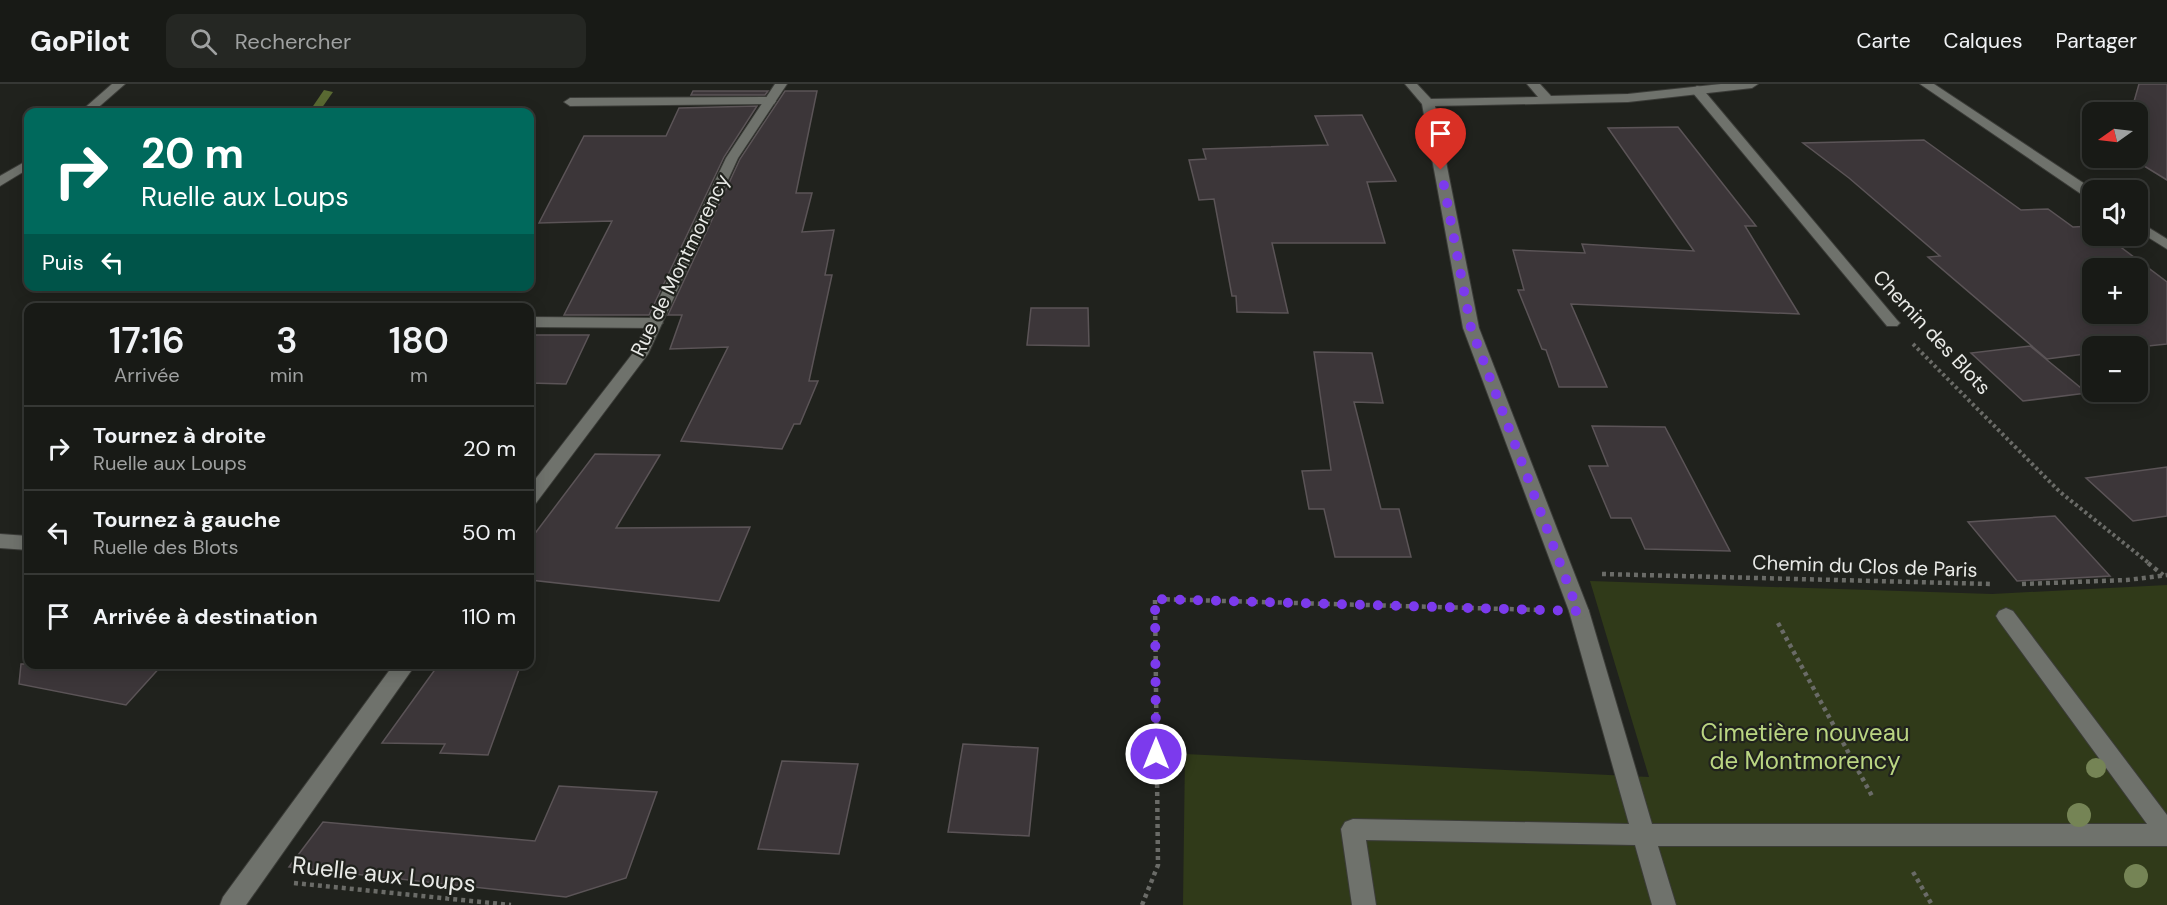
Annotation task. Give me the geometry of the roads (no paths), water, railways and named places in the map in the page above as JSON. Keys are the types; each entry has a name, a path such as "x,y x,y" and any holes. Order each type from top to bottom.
{"street":[{"path":"91,108 119,84"},
{"name":"Rue de Montmorency","path":"534,493 640,354 732,158 781,84"},
{"path":"1411,84 1428,102 1471,328 1566,573 1664,905"},
{"path":"1533,84 1548,100"},
{"path":"1428,102 1628,98 1752,84"},
{"path":"1926,84 2082,188"},
{"name":"Chemin des Blots","path":"1697,90 1892,323"},
{"path":"570,102 770,101"},
{"path":"0,182 24,167"},
{"path":"2148,232 2167,245"},
{"path":"534,322 654,323"},
{"path":"0,541 24,543"},
{"path":"2006,616 2167,834"},
{"path":"232,905 402,669"},
{"path":"1364,905 1353,829 1644,836 2167,834"}],"waterway":[{"path":"317,108 328,92"}],"park label":[{"name":"Cimetière nouveau de Montmorency","path":"1805,746"}]}
